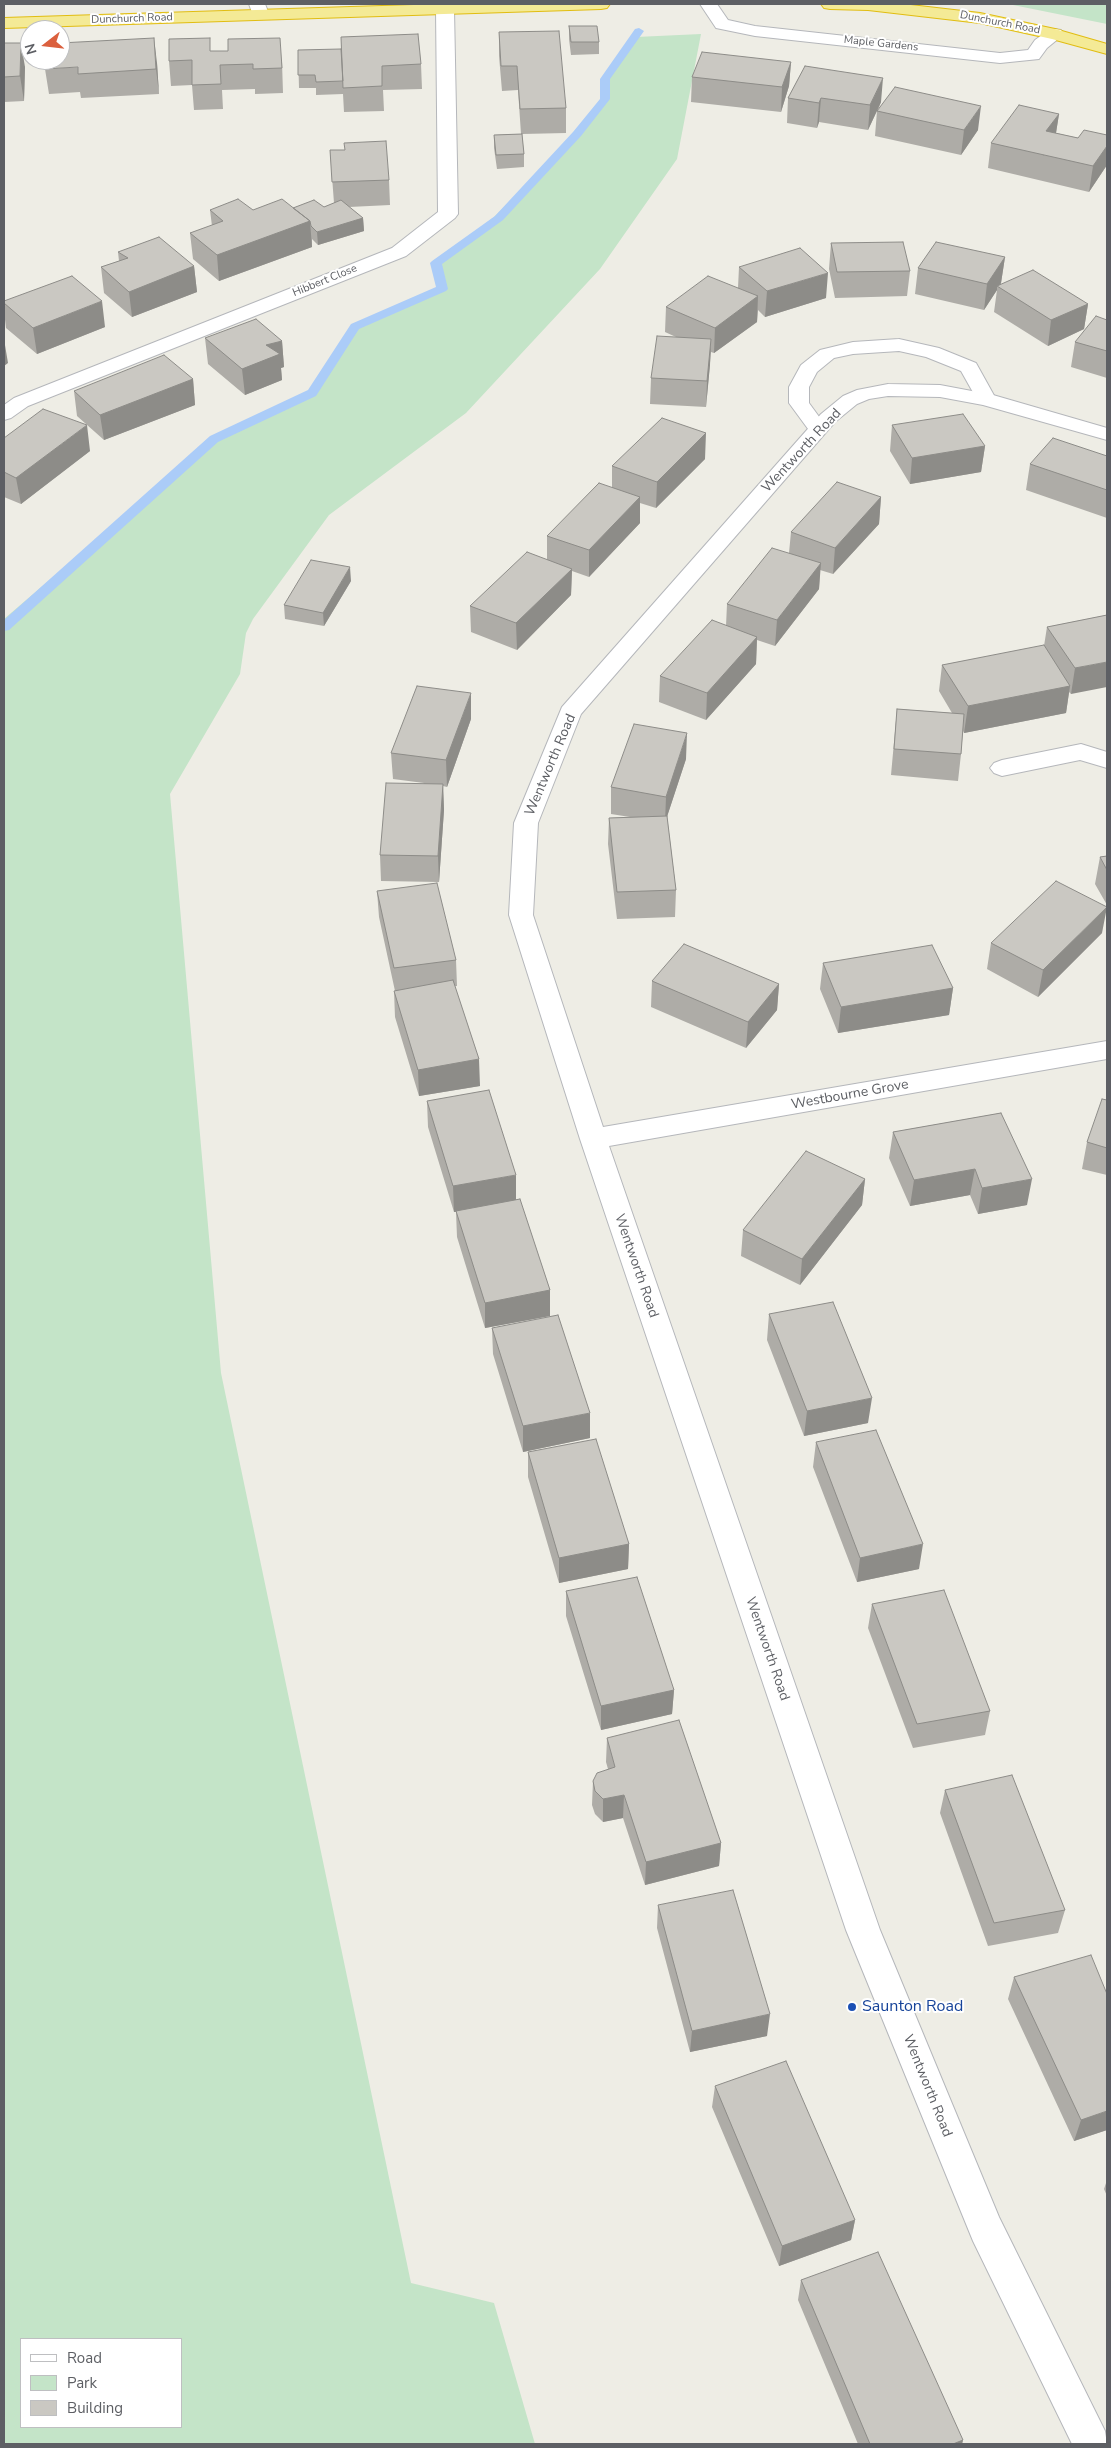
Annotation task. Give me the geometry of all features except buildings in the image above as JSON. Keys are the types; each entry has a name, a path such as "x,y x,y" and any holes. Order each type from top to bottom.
{"highway":[{"name":"Dunchurch Road","path":"4,23 258,9 445,8 601,4"},
{"name":"Dunchurch Road","path":"830,4 868,5 980,18 1054,34 1107,50"}],"street":[{"name":"Maple Gardens","path":"710,4 722,24 755,32 1000,58 1033,55 1041,44 1054,34"},
{"name":"Hibbert Close","path":"4,414 21,402 399,252 448,214 445,8"},
{"path":"818,429 799,402 799,387 808,369 828,354 853,348 899,345 932,352 969,367 986,399"},
{"name":"Wentworth Road","path":"1092,2444 986,2229 863,1930 593,1139 521,915 526,823 570,712 818,429 850,400 864,394 888,390 940,390 986,399 1107,434"},
{"path":"1002,768 1081,752 1107,760"},
{"name":"Westbourne Grove","path":"593,1139 1107,1050"}],"green space":[{"path":"1008,4 1107,4 1107,24"},
{"path":"701,34 677,159 600,269 466,413 329,515 253,619 246,633 240,674 170,794 221,1373 411,2283 494,2303 535,2444 4,2444 4,619 215,438 309,394 355,327 443,290 433,264 494,217 577,134 605,99 605,79 636,37"}],"waterway":[{"path":"4,627 214,439 312,393 355,327 442,289 436,263 499,218 577,134 605,99 605,79 639,31"}],"place":[{"name":"Saunton Road","path":"852,2007"}]}
